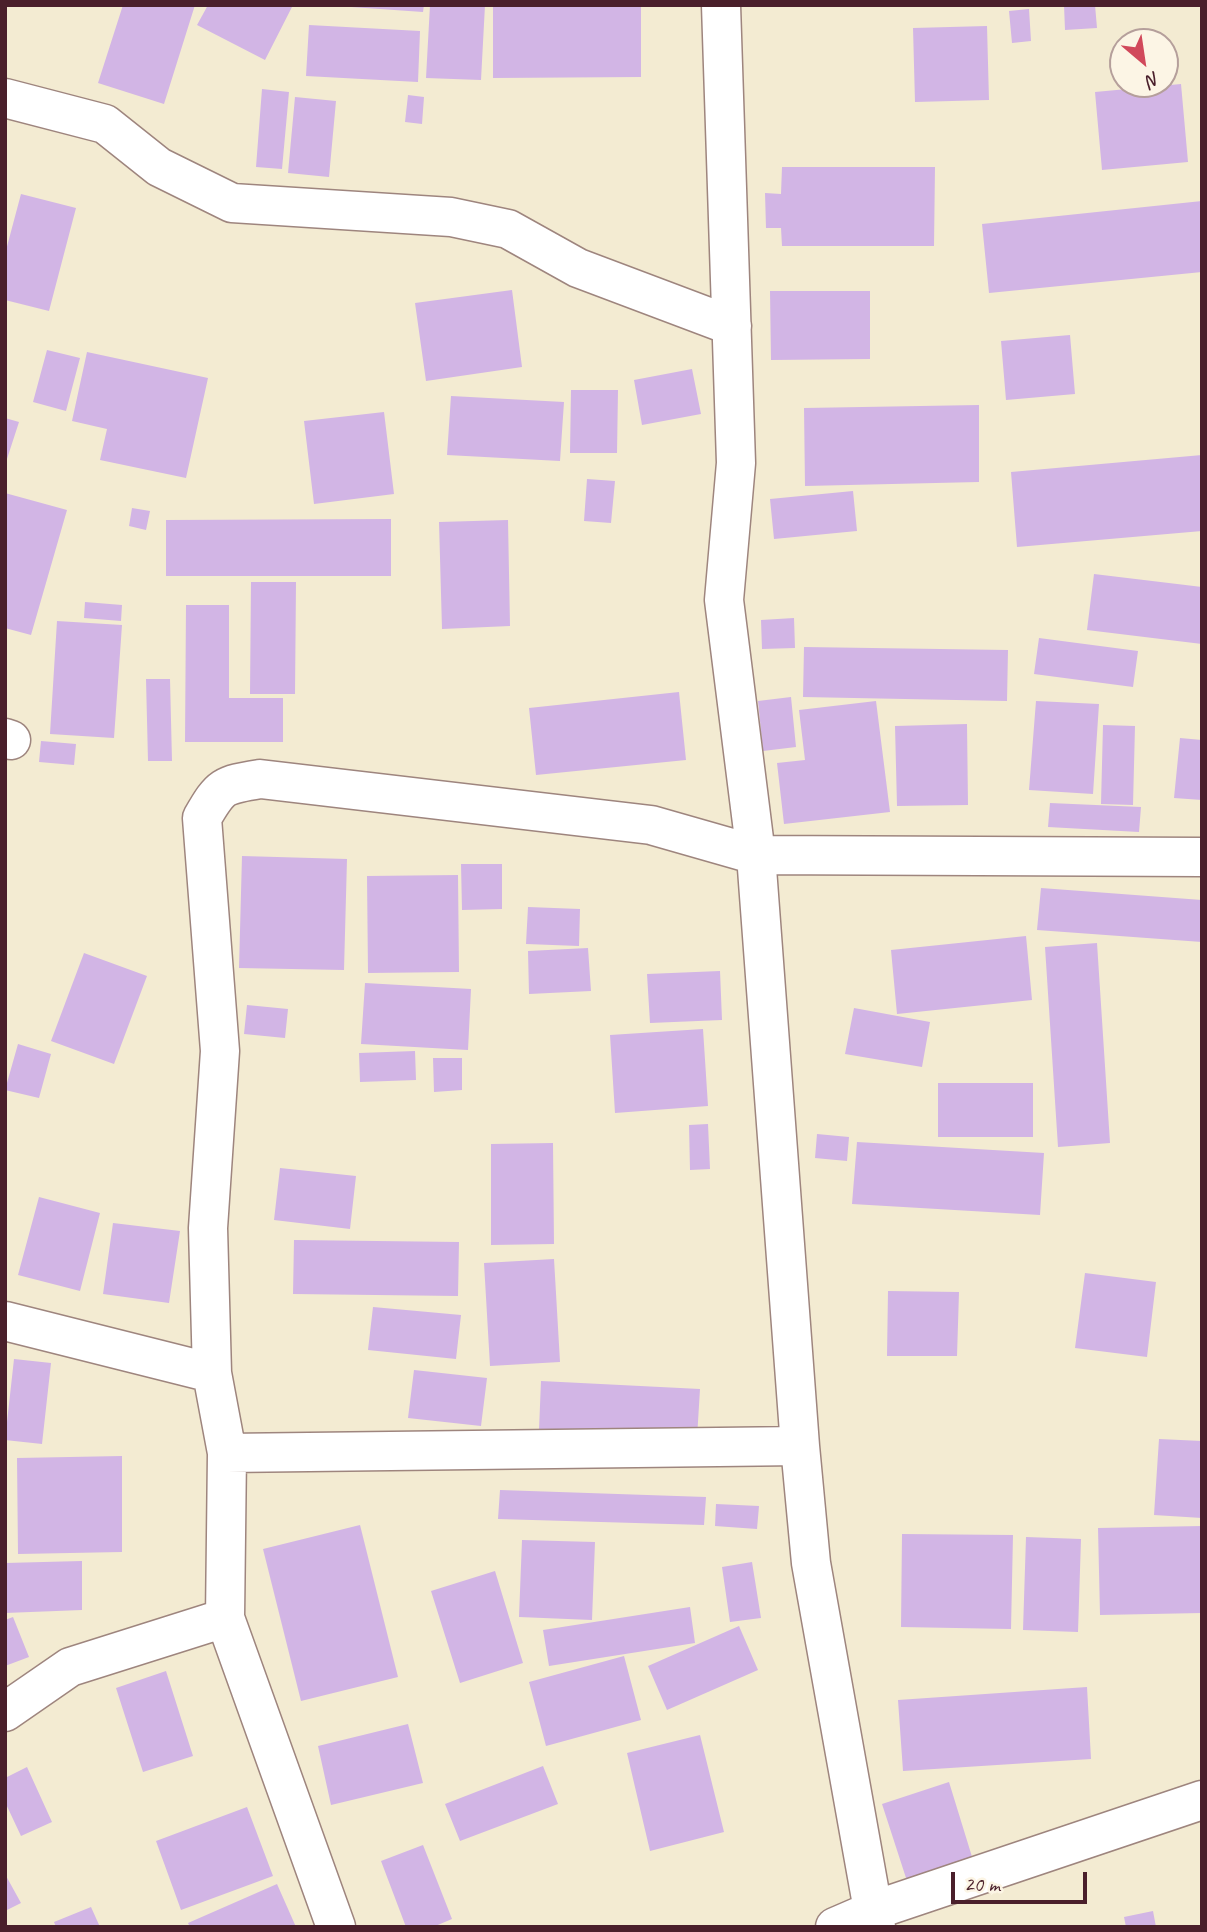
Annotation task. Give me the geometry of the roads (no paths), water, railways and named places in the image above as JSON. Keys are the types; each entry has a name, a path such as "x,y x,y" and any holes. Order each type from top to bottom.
{"street":[{"path":"721,5 736,463 724,600 756,855 811,1563 874,1919"},
{"path":"5,98 105,124 159,167 232,203 451,217 508,229 578,268 732,326"},
{"path":"336,1927 225,1618 227,1453 212,1373 208,1228 220,1051 202,818 217,792 235,783 260,779 651,825 756,855 1202,858"},
{"path":"5,1321 212,1373"},
{"path":"227,1453 800,1446"},
{"path":"5,1712 70,1668 225,1618"},
{"path":"835,1927 874,1919 1202,1800"}]}
